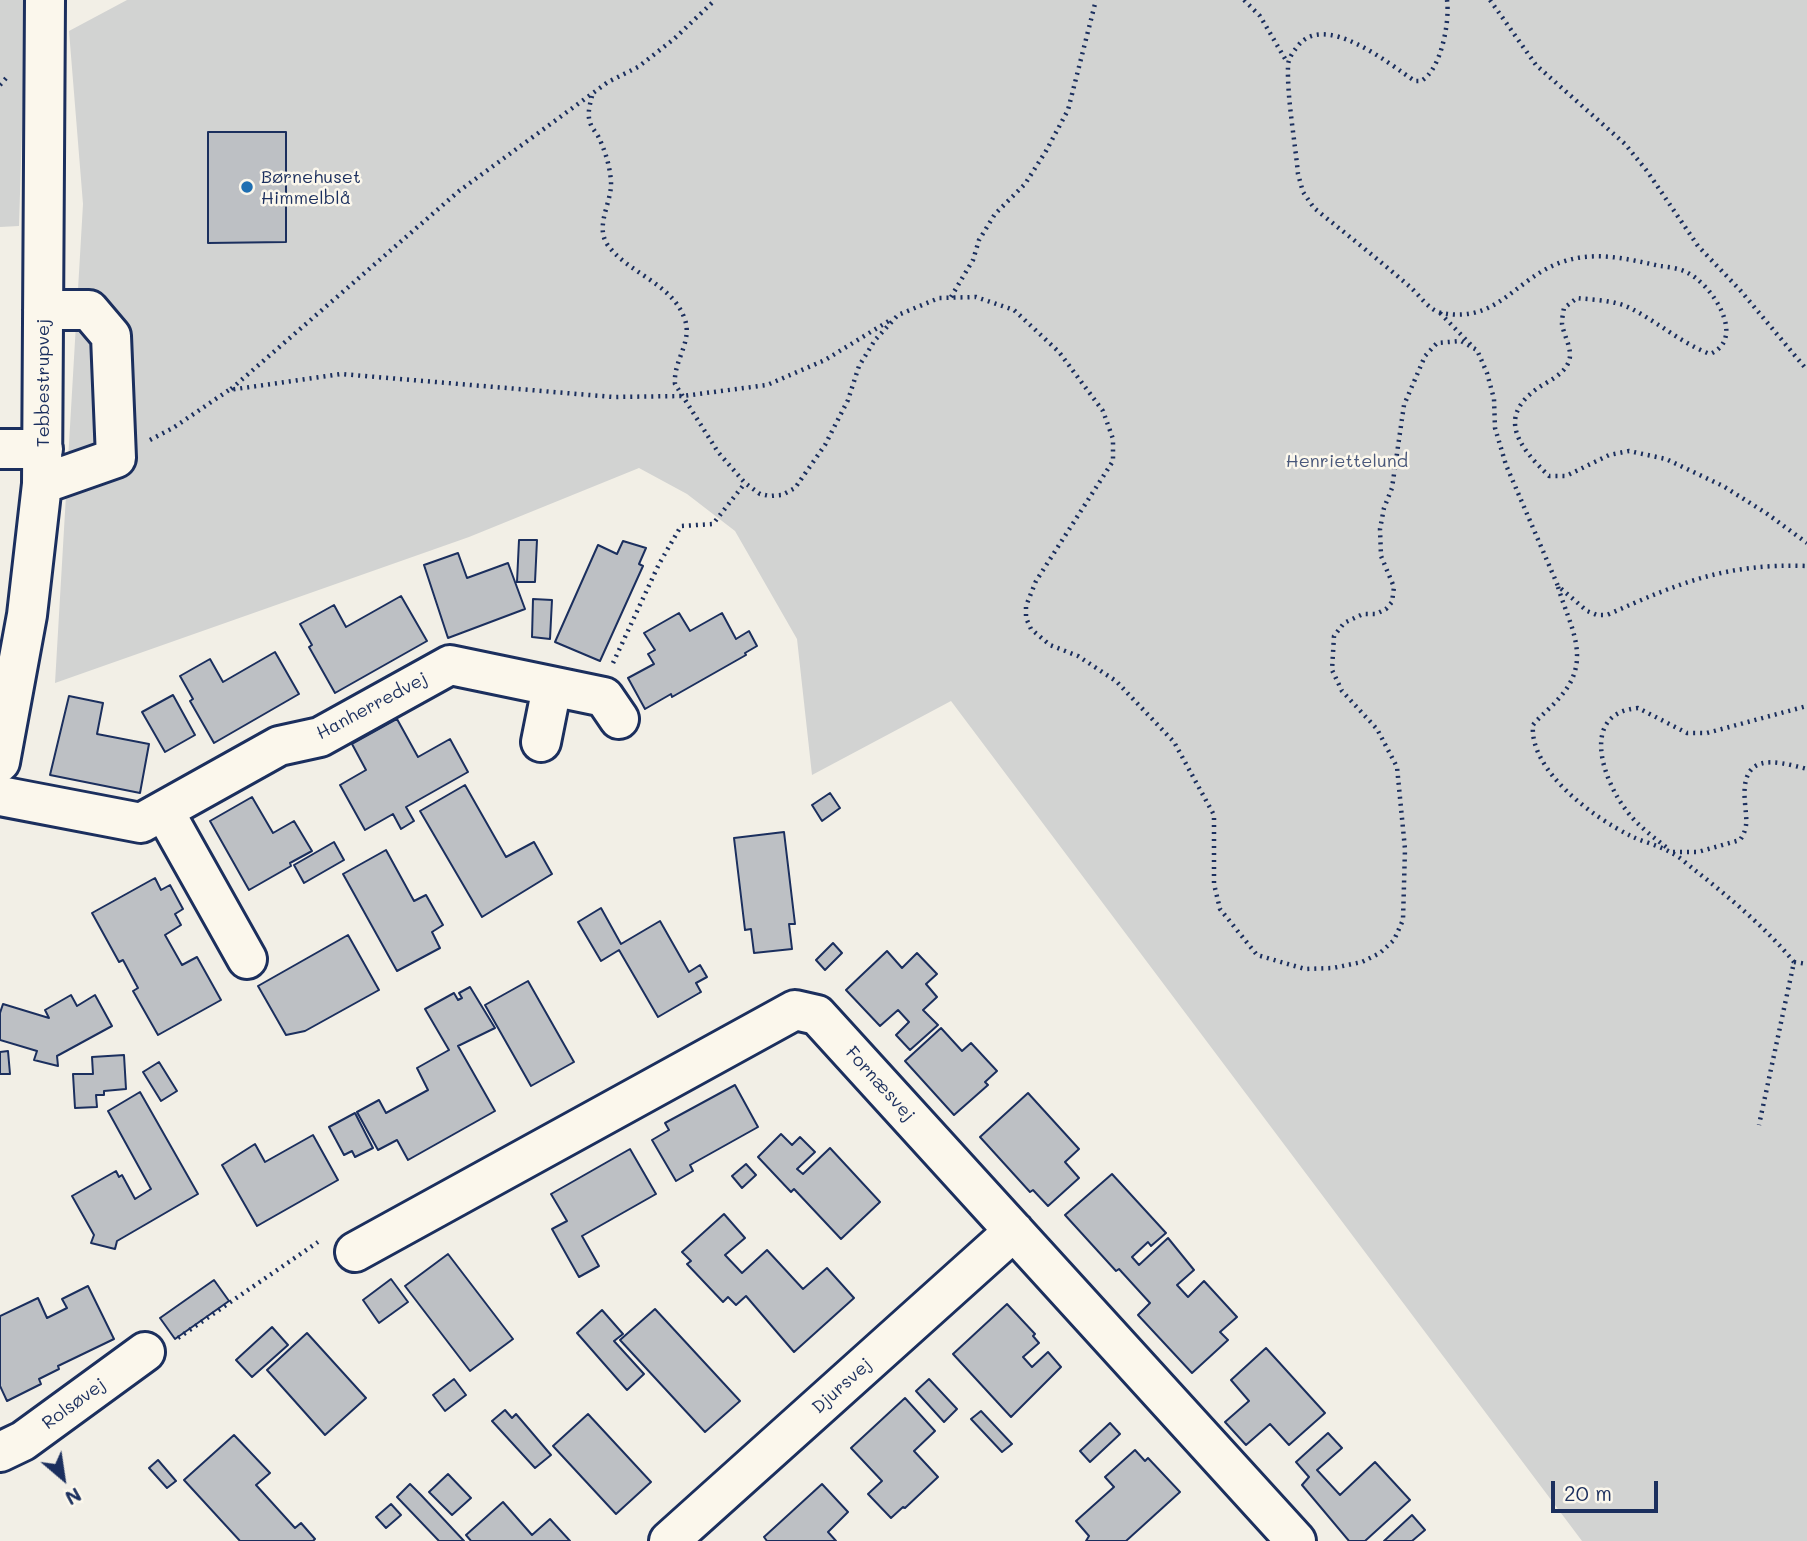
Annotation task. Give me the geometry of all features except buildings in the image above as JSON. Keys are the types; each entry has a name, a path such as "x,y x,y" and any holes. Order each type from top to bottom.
{"street":[{"name":"Tebbestrupvej","path":"0,762 27,615 57,310 45,0"},
{"path":"0,449 43,466 116,458 111,337 89,310 57,310"},
{"name":"Hanherredvej","path":"0,796 141,823 279,746 320,737 450,665 552,687 609,707"},
{"path":"541,742 552,687"},
{"path":"164,811 247,959"},
{"name":"Fornæsvej","path":"355,1252 796,1010 817,1015 1296,1541"},
{"name":"Djursvej","path":"690,1534 1014,1231"},
{"name":"Rolsøvej","path":"0,1452 23,1441 145,1352"}],"path":[{"path":"116,458 173,428 229,390 460,191 608,82 638,67 674,39 715,0"},
{"path":"950,298 974,260 979,240 995,214 1025,184 1068,110 1096,0"},
{"path":"1244,0 1260,16 1288,62 1298,174 1303,192 1314,208 1439,313 1477,350 1487,373 1494,399 1495,428 1506,465 1558,586 1578,644 1578,661 1572,680 1560,698 1533,725 1532,736 1540,758 1557,779 1595,816 1633,837 1671,852 1698,852 1740,840 1747,826 1744,799 1746,780 1759,764 1777,761 1807,769"},
{"path":"1288,62 1299,44 1313,34 1322,32 1367,49 1415,81 1421,82 1433,71 1439,56 1446,31 1447,0"},
{"path":"1490,0 1536,65 1625,144 1699,246 1807,370"},
{"path":"592,96 589,121 608,159 611,183 603,222 606,243 620,260 669,295 684,316 687,330 685,344 674,372 675,384 718,452 745,484 760,494 770,496 782,495 795,488 825,445 848,400 859,366 875,340 898,315"},
{"path":"1439,313 1475,314 1491,309 1533,275 1566,260 1612,255 1686,271 1707,287 1726,321 1728,338 1721,349 1710,354 1693,347 1628,307 1601,300 1577,298 1564,308 1562,323 1570,354 1569,363 1559,375 1521,401 1514,418 1519,438 1528,456 1549,476 1566,476 1609,455 1629,451 1666,459 1723,486 1807,543"},
{"path":"229,390 341,374 613,397 683,396 767,385 825,360 898,315 939,298 976,297 1014,310 1059,352 1103,411 1113,439 1113,461 1036,581 1027,606 1026,618 1031,629 1050,645 1078,656 1116,681 1174,742 1214,815 1214,884 1220,909 1257,955 1305,969 1333,968 1362,961 1380,953 1394,940 1403,920 1405,849 1397,767 1377,729 1342,691 1332,670 1334,636 1344,623 1363,614 1376,614 1392,602 1394,587 1381,556 1380,529 1392,488 1404,405 1424,356 1437,343 1461,341 1477,350"},
{"path":"609,707 659,565 681,526 713,524 745,484"},
{"path":"1558,586 1587,611 1607,615 1674,585 1722,571 1772,565 1807,566"},
{"path":"1807,706 1707,733 1687,733 1638,708 1629,709 1612,718 1601,733 1599,743 1608,774 1626,810 1649,834 1713,884 1780,945 1794,962 1807,964"},
{"path":"1759,1125 1794,962"},
{"path":"145,1352 171,1343 327,1236 355,1252"}],"green space":[{"path":"0,0 26,0 19,226 0,227"},
{"name":"Henriettelund","path":"127,0 1807,0 1807,1541 1582,1541 951,701 812,775 797,639 735,531 687,494 639,468 469,537 55,683 83,204 69,31"}],"place":[{"name":"Børnehuset Himmelblå","path":"247,187"}]}
